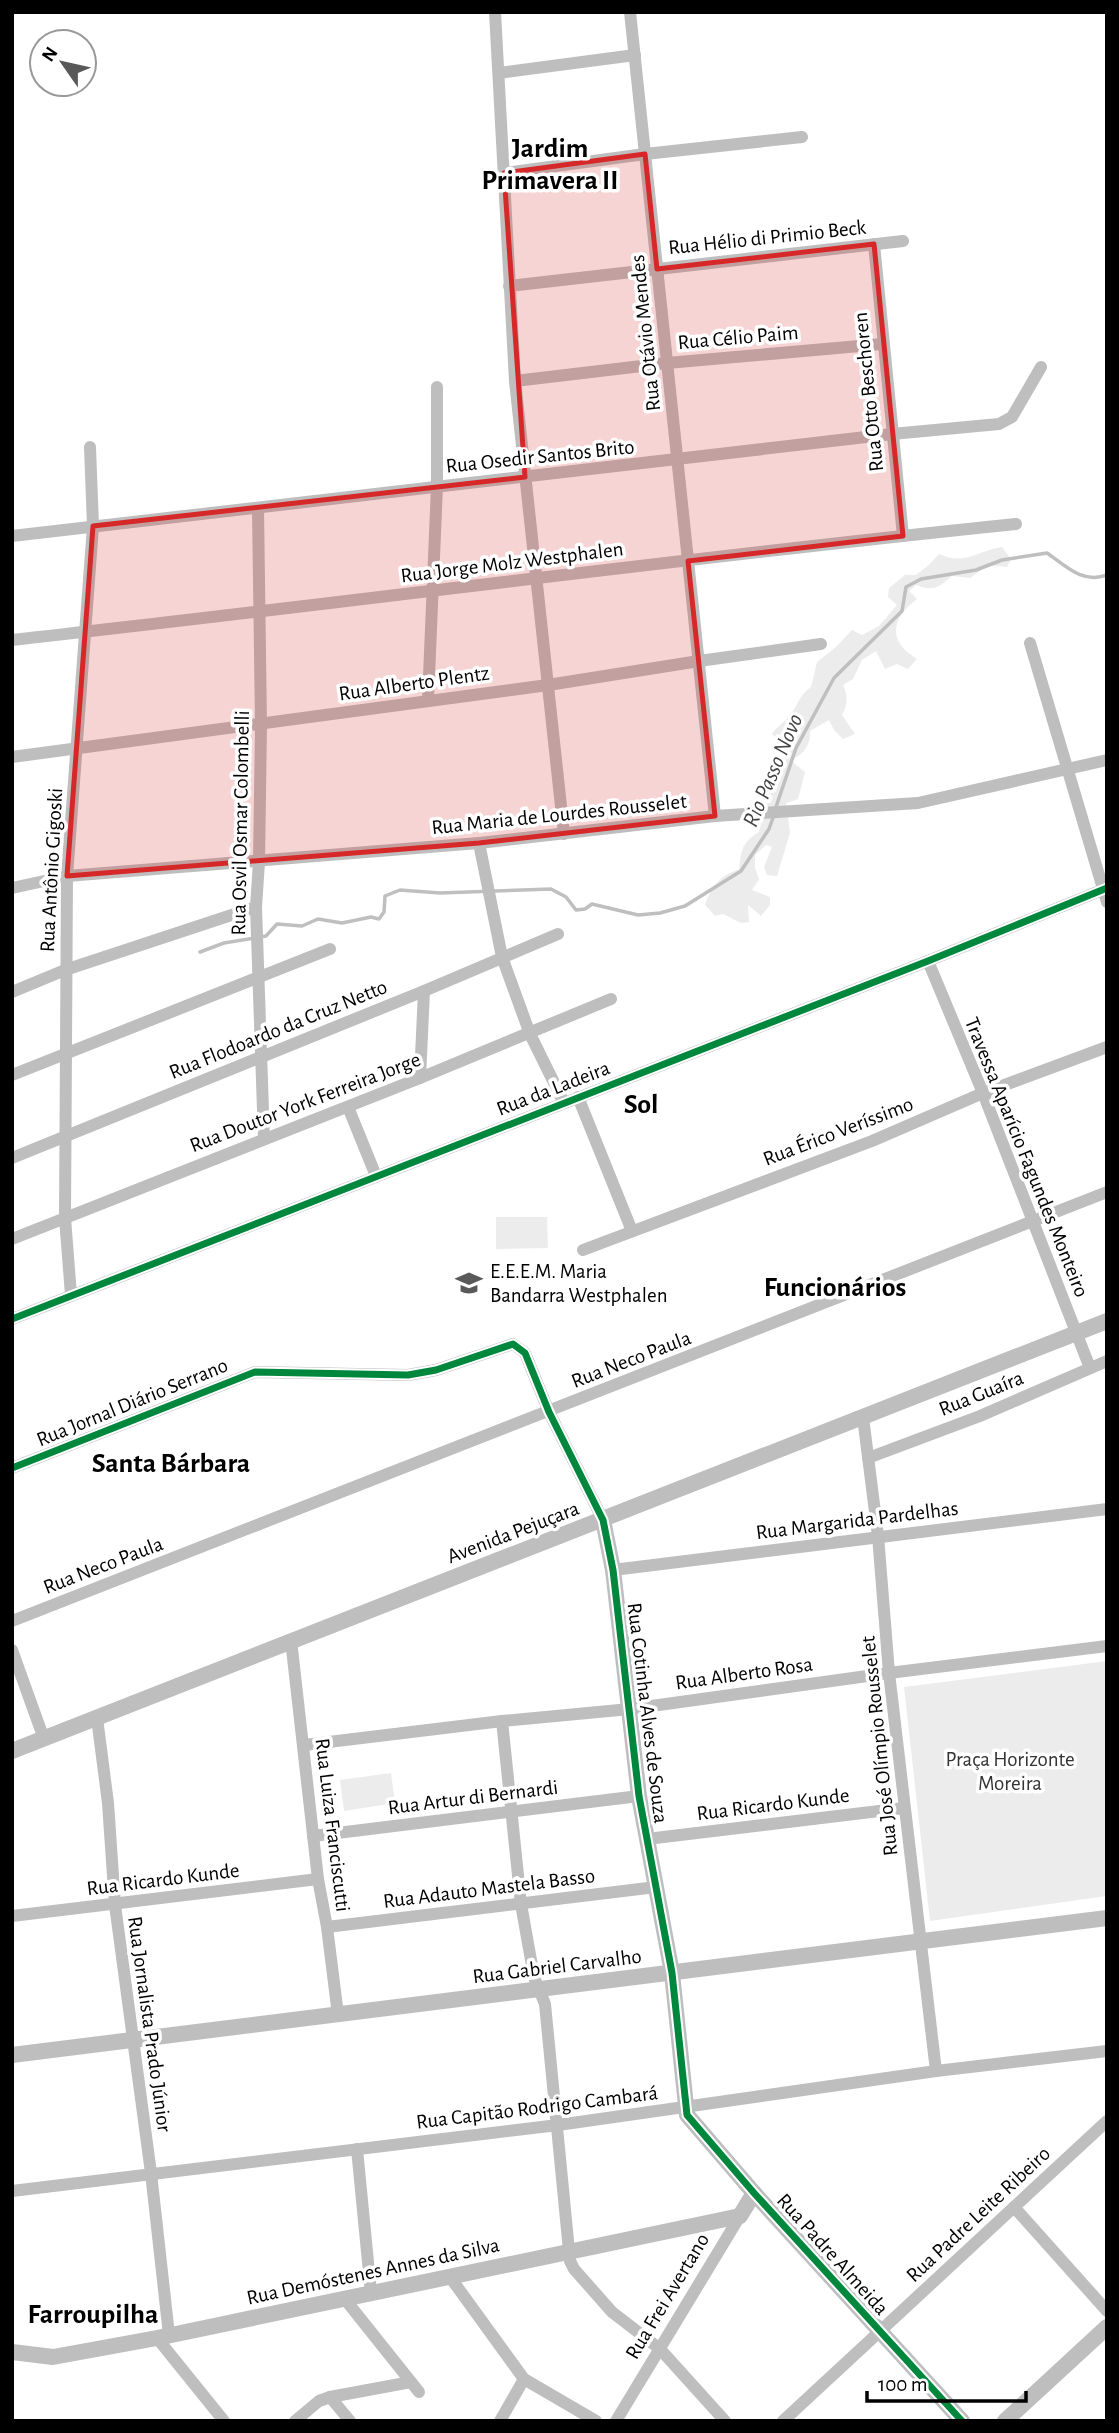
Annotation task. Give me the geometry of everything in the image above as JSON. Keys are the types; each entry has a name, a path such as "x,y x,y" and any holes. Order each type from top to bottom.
{"street":[{"path":"495,12 515,381 564,834"},
{"name":"Rua Otávio Mendes","path":"630,12 715,816"},
{"path":"499,73 635,55"},
{"path":"504,173 802,137"},
{"name":"Rua Hélio di Primio Beck","path":"509,286 903,241"},
{"name":"Rua Otto Beschoren","path":"873,244 903,536"},
{"name":"Rua Célio Paim","path":"515,381 667,363 882,344"},
{"name":"Rua Osedir Santos Brito","path":"12,536 892,434 999,424 1012,417 1041,367"},
{"path":"428,700 437,486 437,387"},
{"name":"Rua Antônio Gigoski","path":"71,1296 65,1218 67,876 93,526 90,447"},
{"name":"Rua Osvil Osmar Colombelli","path":"258,508 261,725 256,907 264,1139"},
{"name":"Rua Jorge Molz Westphalen","path":"12,640 536,577 1016,524"},
{"path":"1030,643 1105,893"},
{"name":"Rua Alberto Plentz","path":"12,758 548,685 821,644"},
{"name":"Rua Maria de Lourdes Rousselet","path":"12,888 67,876 479,844 715,816 918,803 1107,760"},
{"path":"479,844 502,957 530,1034 564,1102"},
{"name":"Rua da Ladeira","path":"12,1319 1105,893"},
{"path":"12,992 65,970 256,907"},
{"name":"Rua Flodoardo da Cruz Netto","path":"12,1158 558,934"},
{"path":"12,1075 330,949"},
{"name":"Travessa Aparício Fagundes Monteiro","path":"928,961 983,1093 1090,1368"},
{"path":"421,1078 424,991"},
{"name":"Rua Doutor York Ferreira Jorge","path":"12,1239 421,1078 611,999"},
{"name":"Rua Érico Veríssimo","path":"583,1250 872,1141 983,1093 1107,1047"},
{"path":"578,1097 632,1231"},
{"path":"348,1107 376,1176"},
{"name":"Rua Neco Paula","path":"12,1621 1107,1192"},
{"name":"Avenida Pejuçara","path":"12,1751 1107,1321"},
{"name":"Rua Cotinha Alves de Souza","path":"513,1344 525,1353 549,1412 603,1520 613,1570 639,1796 672,1973 686,2107"},
{"name":"Rua Jornal Diário Serrano","path":"12,1468 255,1372 408,1375 436,1370 513,1344"},
{"name":"Rua Guaíra","path":"868,1458 980,1416 1106,1363"},
{"name":"Rua José Olímpio Rousselet","path":"863,1417 878,1536 904,1808 936,2071"},
{"name":"Rua Margarida Pardelhas","path":"613,1570 1107,1508"},
{"name":"Rua Luiza Franciscutti","path":"290,1640 318,1880 338,2015"},
{"name":"Rua Alberto Rosa","path":"304,1745 502,1721 630,1709 1107,1646"},
{"path":"12,1650 44,1739"},
{"name":"Rua Jornalista Prado Júnior","path":"97,1718 108,1803 115,1905 151,2173 163,2336"},
{"path":"502,1721 521,1903 534,1977 545,2004 570,2261 612,2312 660,2348 725,2421"},
{"name":"Rua Artur di Bernardi","path":"313,1836 639,1796"},
{"name":"Rua Ricardo Kunde","path":"647,1839 904,1808"},
{"name":"Rua Ricardo Kunde","path":"12,1916 318,1880"},
{"name":"Rua Adauto Mastela Basso","path":"327,1927 656,1887"},
{"name":"Rua Gabriel Carvalho","path":"12,2055 1107,1918"},
{"name":"Rua Capitão Rodrigo Cambará","path":"12,2191 558,2124 936,2071 1107,2051"},
{"name":"Rua Padre Almeida","path":"686,2107 691,2121 754,2193 962,2421"},
{"name":"Rua Padre Leite Ribeiro","path":"783,2421 1107,2121"},
{"path":"357,2149 370,2293"},
{"name":"Rua Frei Avertano","path":"616,2421 754,2193"},
{"path":"1014,2207 1107,2311"},
{"name":"Rua Demóstenes Annes da Silva","path":"12,2352 52,2357 740,2216"},
{"path":"450,2277 524,2379 596,2421"},
{"path":"295,2421 319,2401 330,2397 415,2387 344,2298"},
{"path":"1005,2421 1107,2327"},
{"path":"163,2336 224,2421"},
{"path":"499,2421 524,2379"},
{"path":"330,2397 350,2421"}],"highlighted area":[{"path":"645,154 657,269 874,244 903,536 688,561 715,816 479,843 67,876 93,526 525,477 504,173"}],"green space":[{"path":"1002,547 1011,559 1007,567 988,565 970,578 952,576 936,587 916,585 909,591 917,599 902,614 896,630 901,645 917,659 908,669 897,664 885,669 876,651 862,660 853,679 843,685 847,700 842,715 855,734 843,739 829,720 810,731 805,749 790,760 805,772 798,799 786,803 790,833 777,876 767,875 764,867 772,847 766,845 755,855 755,868 759,879 752,890 770,897 770,905 761,916 748,905 749,922 741,923 723,914 715,916 705,905 707,899 721,878 739,870 743,847 759,832 762,816 759,807 775,783 776,755 781,744 772,734 811,687 817,662 852,630 862,635 879,626 897,605 888,597 889,588 905,575 916,575 939,554 956,559"},
{"path":"496,1217 547,1217 548,1248 496,1249"},
{"name":"Praça Horizonte Moreira","path":"1107,1661 1107,1896 930,1921 904,1687"},
{"path":"391,1773 395,1803 344,1811 340,1780"}],"waterway":[{"name":"Rio Passo Novo","path":"776,807 796,748 834,678 902,611 906,587 921,579 976,570 1002,560 1047,553 1082,575 1107,575"},
{"name":"Rio Passo Novo","path":"200,952 224,943 266,936 277,924 302,926 318,919 342,923 371,917 379,919 384,912 385,896 400,890 440,893 551,889 566,897 576,910 585,909 592,904 638,915 660,913 685,906 741,871 769,829 774,815"}],"cycle path":[{"path":"12,1319 928,961 1107,888"},
{"path":"12,1468 255,1372 408,1375 436,1370 513,1344 525,1353 549,1412 603,1520 613,1570 639,1796 672,1973 687,2115 754,2193 962,2421"}],"place":[{"name":"E.E.E.M. Maria Bandarra Westphalen","path":"469,1283"}],"district":[{"name":"Jardim Primavera II","path":"550,163"},
{"name":"Sol","path":"641,1103"},
{"name":"Funcionários","path":"835,1286"},
{"name":"Santa Bárbara","path":"171,1462"},
{"name":"Farroupilha","path":"93,2313"}]}
